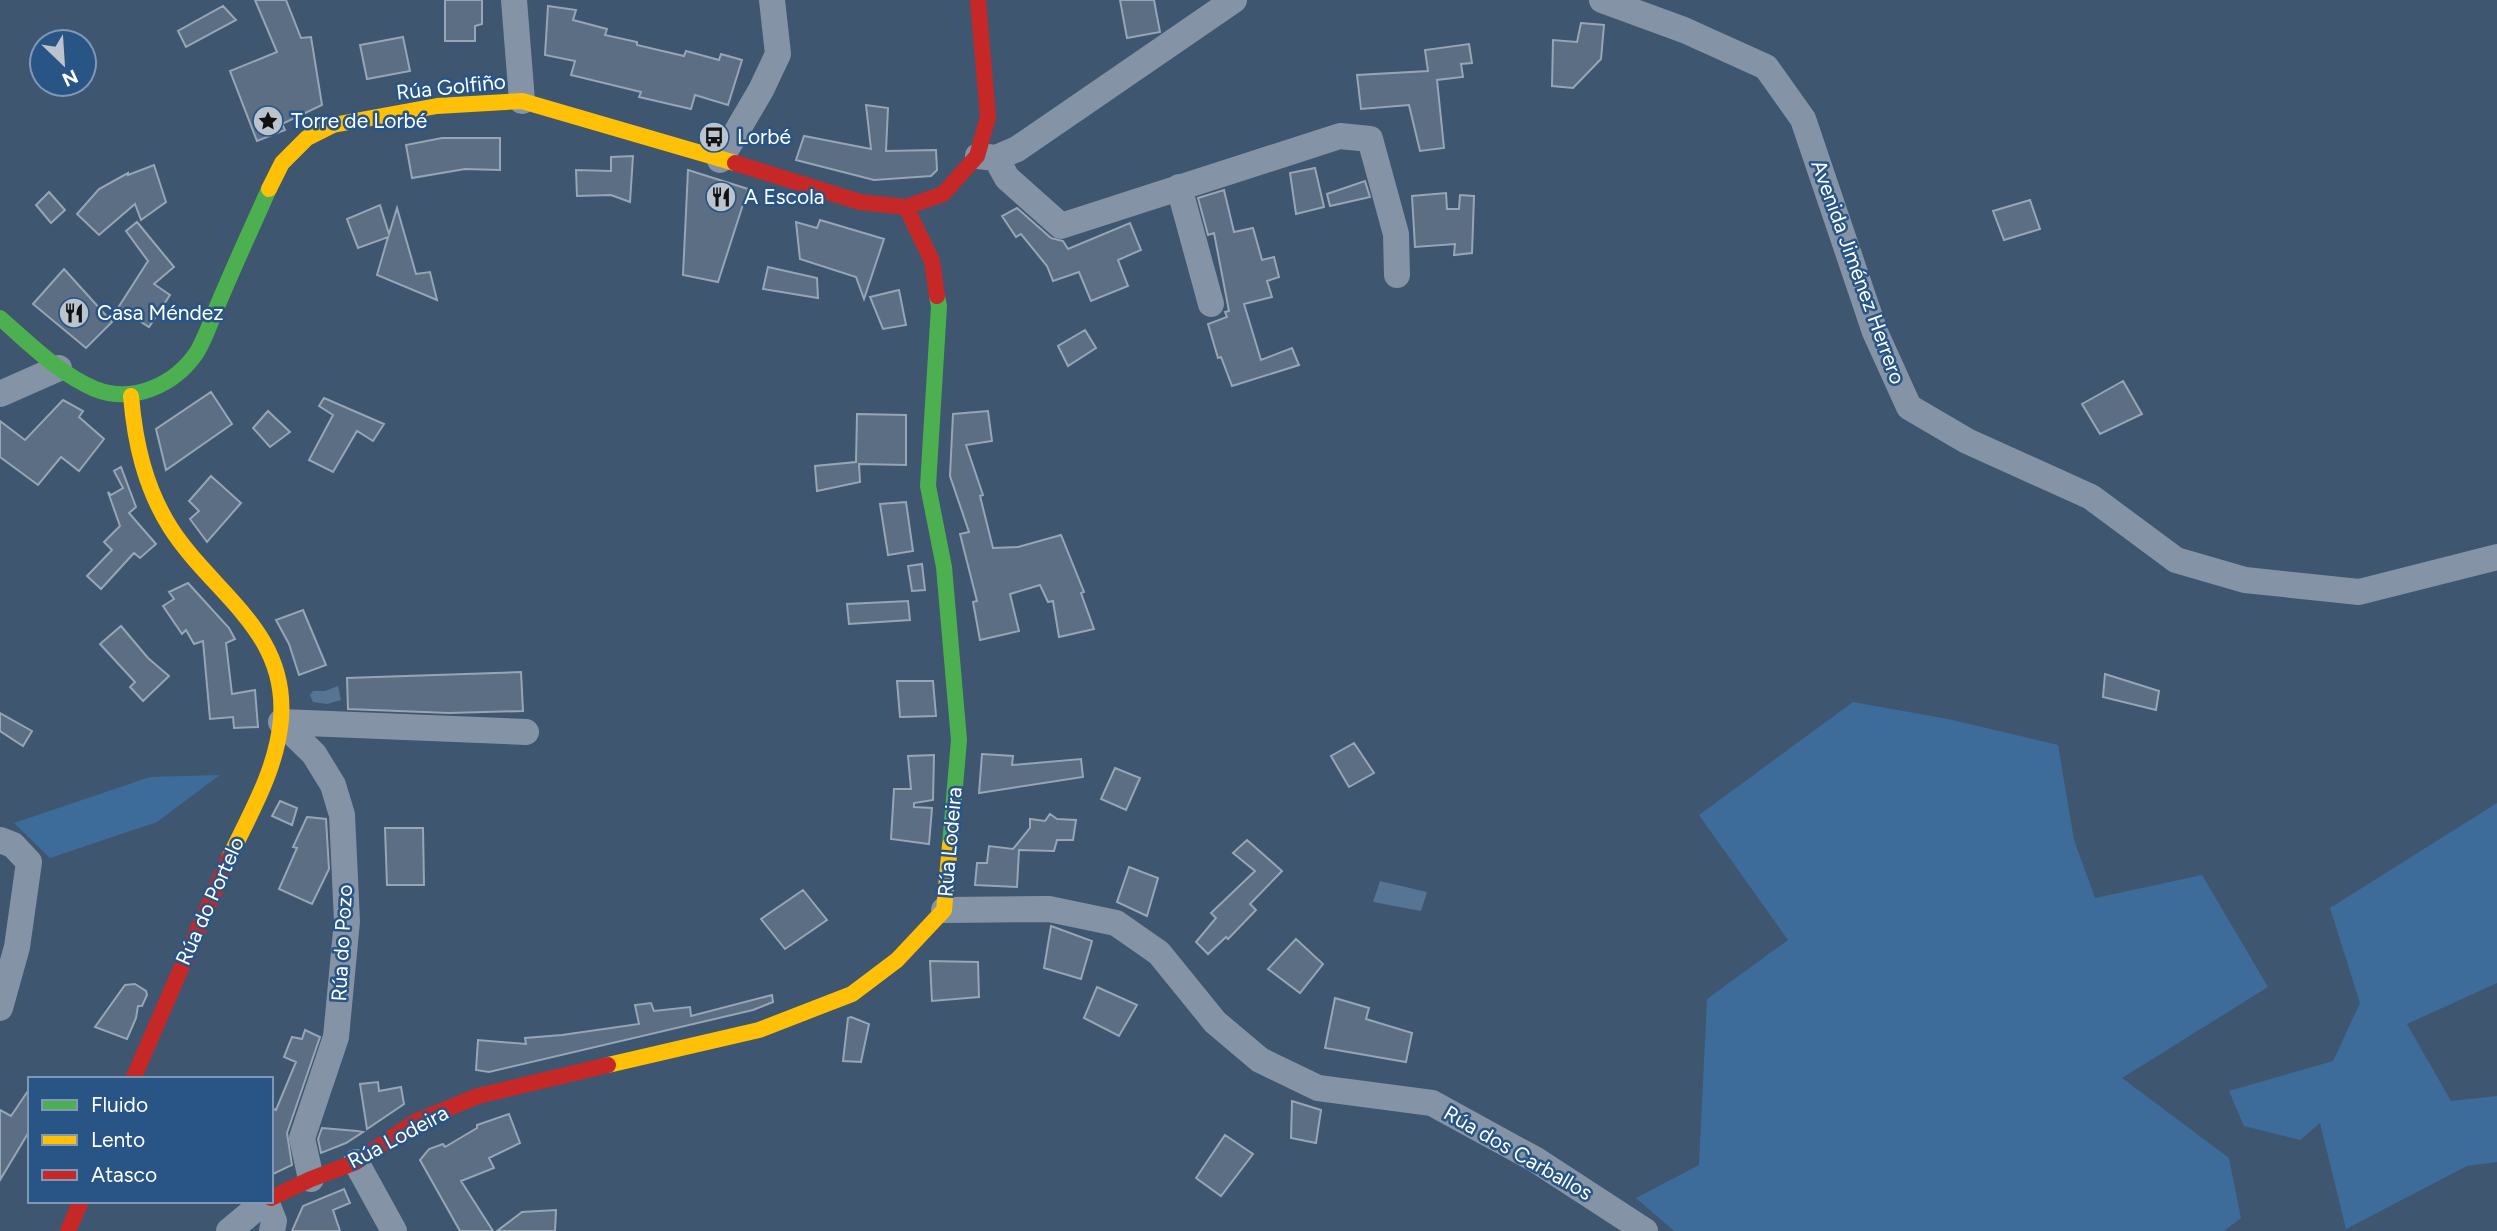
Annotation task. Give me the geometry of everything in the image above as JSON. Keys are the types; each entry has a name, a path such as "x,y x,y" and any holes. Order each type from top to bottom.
{"street":[{"path":"514,0 522,101"},
{"path":"720,160 761,90 778,54 772,0"},
{"name":"Rúa Golfiño","path":"131,396 151,391 167,382 185,368 197,352 282,163 307,138 332,125 438,106 522,101 671,143 860,202 906,206 943,194 986,157 988,117 978,0"},
{"path":"986,157 1017,149 1234,0"},
{"name":"Avenida Jiménez Herrero","path":"1602,0 1684,30 1766,67 1802,119 1875,332 1909,407 1968,441 2091,497 2176,560 2245,580 2359,592 2497,557"},
{"path":"986,157 1061,226 1340,135 1370,139 1396,234 1397,275"},
{"path":"1179,187 1211,304"},
{"name":"Rúa Lodeira","path":"273,1197 311,1178 356,1162 415,1122 478,1096 760,1030 852,994 897,960 944,910 959,740 944,567 928,486 939,306 932,261 906,206"},
{"path":"0,318 59,368 86,386 111,394 131,396"},
{"path":"0,394 59,368"},
{"name":"Rúa do Portelo","path":"131,396 134,435 148,485 159,511 174,534 257,631 270,652 281,692 281,722 273,761 134,1077"},
{"path":"281,722 526,732"},
{"name":"Rúa do Pozo","path":"281,722 314,754 333,785 342,815 347,921 337,1037 302,1138 311,1178"},
{"path":"0,840 13,845 29,862 17,947 0,1008"},
{"name":"Rúa dos Carballos","path":"944,910 1049,909 1116,923 1159,953 1214,1022 1260,1060 1318,1088 1432,1103 1536,1160 1645,1231"},
{"path":"356,1162 394,1231"},
{"path":"68,1231 80,1203"},
{"path":"229,1231 264,1203"},
{"path":"267,1203 274,1221 272,1231"}],"shaded area":[{"path":"338,686 341,700 327,704 313,702 310,695 313,691 325,691"},
{"path":"1853,702 1948,719 2058,745 2074,840 2095,898 2202,875 2268,987 2122,1078 2229,1158 2241,1218 2224,1231 1674,1231 1636,1198 1699,1165 1707,999 1788,940 1699,815"},
{"path":"220,775 157,822 50,858 14,823 150,777"},
{"path":"2497,803 2497,983 2407,1024 2451,1101 2497,1096 2497,1162 2467,1166 2346,1229 2320,1123 2300,1140 2244,1126 2229,1091 2333,1061 2360,1003 2330,908"},
{"path":"1380,881 1427,892 1421,911 1373,902"}],"building":[{"path":"255,0 286,0 301,38 311,37 322,105 282,124 285,130 257,141 230,71 277,52"},
{"path":"445,0 482,0 482,24 475,26 475,41 445,41"},
{"path":"1120,0 1154,0 1160,32 1127,38"},
{"path":"223,6 236,20 186,47 178,31"},
{"path":"548,6 576,10 573,20 607,29 605,35 637,42 637,45 684,56 686,51 719,60 721,54 742,60 728,105 695,95 691,109 639,97 641,92 571,75 575,61 545,55"},
{"path":"1581,23 1604,25 1601,59 1573,88 1552,86 1553,40 1577,42"},
{"path":"403,37 410,71 367,79 360,45"},
{"path":"1469,44 1472,63 1461,64 1463,77 1437,80 1444,148 1420,151 1409,105 1361,109 1357,75 1428,71 1425,50"},
{"path":"866,105 888,108 886,151 936,150 937,170 931,176 874,180 796,160 804,136 871,149"},
{"path":"442,138 500,138 500,170 465,169 412,178 406,145"},
{"path":"633,156 630,202 611,195 577,196 576,170 611,171 611,157"},
{"path":"154,165 166,202 141,220 135,204 99,235 77,214 99,189 128,173"},
{"path":"1315,168 1324,207 1296,214 1290,173"},
{"path":"688,170 748,189 718,282 683,275"},
{"path":"1365,181 1370,197 1330,206 1327,194"},
{"path":"1224,190 1234,232 1253,228 1262,260 1274,257 1279,277 1267,281 1272,297 1244,304 1261,360 1292,348 1299,365 1232,386 1221,357 1218,358 1208,324 1227,317 1225,312 1229,311 1214,233 1208,235 1198,198"},
{"path":"49,192 65,210 51,223 36,205"},
{"path":"1446,193 1447,209 1459,209 1460,195 1474,196 1472,253 1454,255 1455,244 1415,247 1412,196"},
{"path":"2030,200 2040,229 2004,240 1993,211"},
{"path":"380,205 389,234 397,208 416,274 430,272 437,300 377,275 388,237 358,248 347,219"},
{"path":"1017,208 1051,238 1063,241 1068,249 1130,223 1141,250 1118,260 1128,286 1091,301 1079,272 1053,281 1047,266 1021,234 1016,237 1002,216"},
{"path":"820,220 884,239 864,299 856,277 800,259 796,222 817,228"},
{"path":"137,222 174,267 154,284 170,295 149,327 124,311 121,314 116,311 148,261 126,231"},
{"path":"768,267 817,278 818,298 763,289"},
{"name":"Casa Méndez","path":"64,269 112,322 86,348 33,304"},
{"path":"899,290 906,325 883,329 870,297"},
{"path":"1085,330 1096,348 1068,366 1058,346"},
{"path":"2123,381 2142,414 2100,434 2082,404"},
{"path":"211,392 232,424 166,470 156,429"},
{"path":"324,398 384,424 373,441 357,431 333,472 309,460 333,415 319,406"},
{"path":"63,400 83,411 79,417 104,439 79,471 61,457 38,485 0,457 0,421 25,440"},
{"path":"268,411 290,432 270,447 253,428"},
{"path":"988,411 992,441 966,445 983,495 980,496 993,548 1018,547 1061,535 1084,592 1081,593 1094,629 1059,637 1053,601 1048,602 1040,585 1010,594 1019,631 980,640 973,602 977,601 960,534 969,532 950,476 953,414"},
{"path":"857,414 906,415 906,465 859,464 860,482 817,491 815,466 856,462"},
{"path":"121,467 136,507 129,513 156,544 140,558 134,553 101,589 87,576 112,550 104,542 120,526 108,492 111,495 123,488 114,471"},
{"path":"211,476 241,503 207,542 190,519 199,511 189,501"},
{"path":"906,502 913,551 888,555 880,504"},
{"path":"922,564 925,590 912,591 908,566"},
{"path":"188,583 229,628 235,639 226,643 232,694 255,690 258,727 234,728 233,717 210,719 203,641 194,644 186,630 182,634 163,606 174,599 169,592"},
{"path":"908,601 910,620 849,624 847,604"},
{"path":"303,610 326,665 299,675 289,644 276,620"},
{"path":"121,626 148,658 169,676 143,701 130,687 135,682 100,644"},
{"path":"521,672 523,711 449,713 348,709 347,678"},
{"path":"2105,674 2159,691 2156,710 2103,697"},
{"path":"897,681 933,681 936,716 900,717"},
{"path":"0,713 32,731 23,746 0,731"},
{"path":"1354,743 1374,773 1349,787 1331,756"},
{"path":"982,754 1013,756 1012,765 1081,759 1083,777 979,793"},
{"path":"934,755 933,800 914,803 914,807 932,808 929,844 891,839 894,789 911,789 908,756"},
{"path":"1115,768 1140,778 1126,810 1101,799"},
{"path":"280,801 297,808 292,825 272,816"},
{"path":"1050,814 1057,819 1076,820 1073,840 1057,840 1054,851 1019,850 1017,887 975,885 977,863 987,863 989,846 1013,849 1030,828 1030,819 1045,821"},
{"path":"307,817 326,819 329,869 312,904 279,889 297,848 293,847"},
{"path":"385,828 423,828 424,885 387,885"},
{"path":"1247,840 1282,871 1250,904 1256,910 1228,939 1226,937 1208,954 1196,942 1216,918 1211,913 1255,871 1233,853"},
{"path":"1129,867 1158,878 1147,916 1117,902"},
{"path":"803,890 827,920 785,949 761,919"},
{"path":"1051,926 1092,941 1081,979 1044,968"},
{"path":"1296,939 1323,964 1300,993 1268,969"},
{"path":"930,961 978,962 979,997 932,1001"},
{"path":"135,984 146,991 147,995 142,1006 138,1006 127,1039 95,1027 125,985"},
{"path":"1097,987 1137,1005 1119,1036 1084,1018"},
{"path":"772,995 773,1002 753,1010 489,1072 476,1070 478,1040 526,1044 525,1038 639,1024 635,1005 651,1003 654,1011 690,1007 691,1016"},
{"path":"1335,998 1369,1008 1366,1019 1412,1033 1406,1062 1325,1048"},
{"path":"848,1018 869,1024 861,1062 843,1061"},
{"path":"305,1030 320,1037 287,1133 292,1165 273,1174 273,1109 276,1110 296,1062 284,1057 292,1037 302,1039"},
{"path":"378,1082 379,1091 401,1087 404,1104 367,1129 360,1084"},
{"path":"28,1091 28,1133 0,1180 0,1110 11,1116"},
{"path":"1292,1101 1321,1110 1316,1143 1291,1138"},
{"path":"509,1114 520,1143 489,1158 494,1168 461,1181 493,1231 460,1231 420,1160 429,1149 443,1144 445,1147 477,1128 477,1125"},
{"path":"322,1128 363,1132 346,1143 321,1153 318,1139"},
{"path":"1225,1135 1253,1154 1221,1196 1196,1178"},
{"path":"344,1189 350,1203 333,1210 340,1231 292,1231 303,1206"},
{"path":"556,1210 555,1231 497,1231 522,1212"}],"traffic: fast":[{"path":"0,318 57,367 95,389 109,393 138,393 165,382 188,364 197,352 269,189"},
{"path":"937,296 939,306 928,486 944,567 959,740 950,845"}],"traffic: slow":[{"path":"269,189 282,163 307,138 333,125 437,106 522,101 735,163"},
{"path":"131,396 135,431 143,464 161,512 187,551 244,614 260,637 273,661 280,688 281,719 274,756 261,791 229,858"},
{"path":"608,1065 759,1030 852,994 897,960 944,910 950,845"}],"traffic: jam":[{"path":"735,163 860,202 906,207 943,194 977,156 988,117 978,0"},
{"path":"906,207 932,261 937,296"},
{"path":"134,1077 229,858"},
{"path":"273,1197 356,1162 415,1122 478,1096 608,1065"},
{"path":"68,1231 80,1203"}],"place":[{"name":"Torre de Lorbé","path":"268,121"},
{"name":"Lorbé","path":"714,137"},
{"name":"A Escola","path":"721,197"},
{"name":"Casa Méndez","path":"74,313"}]}
